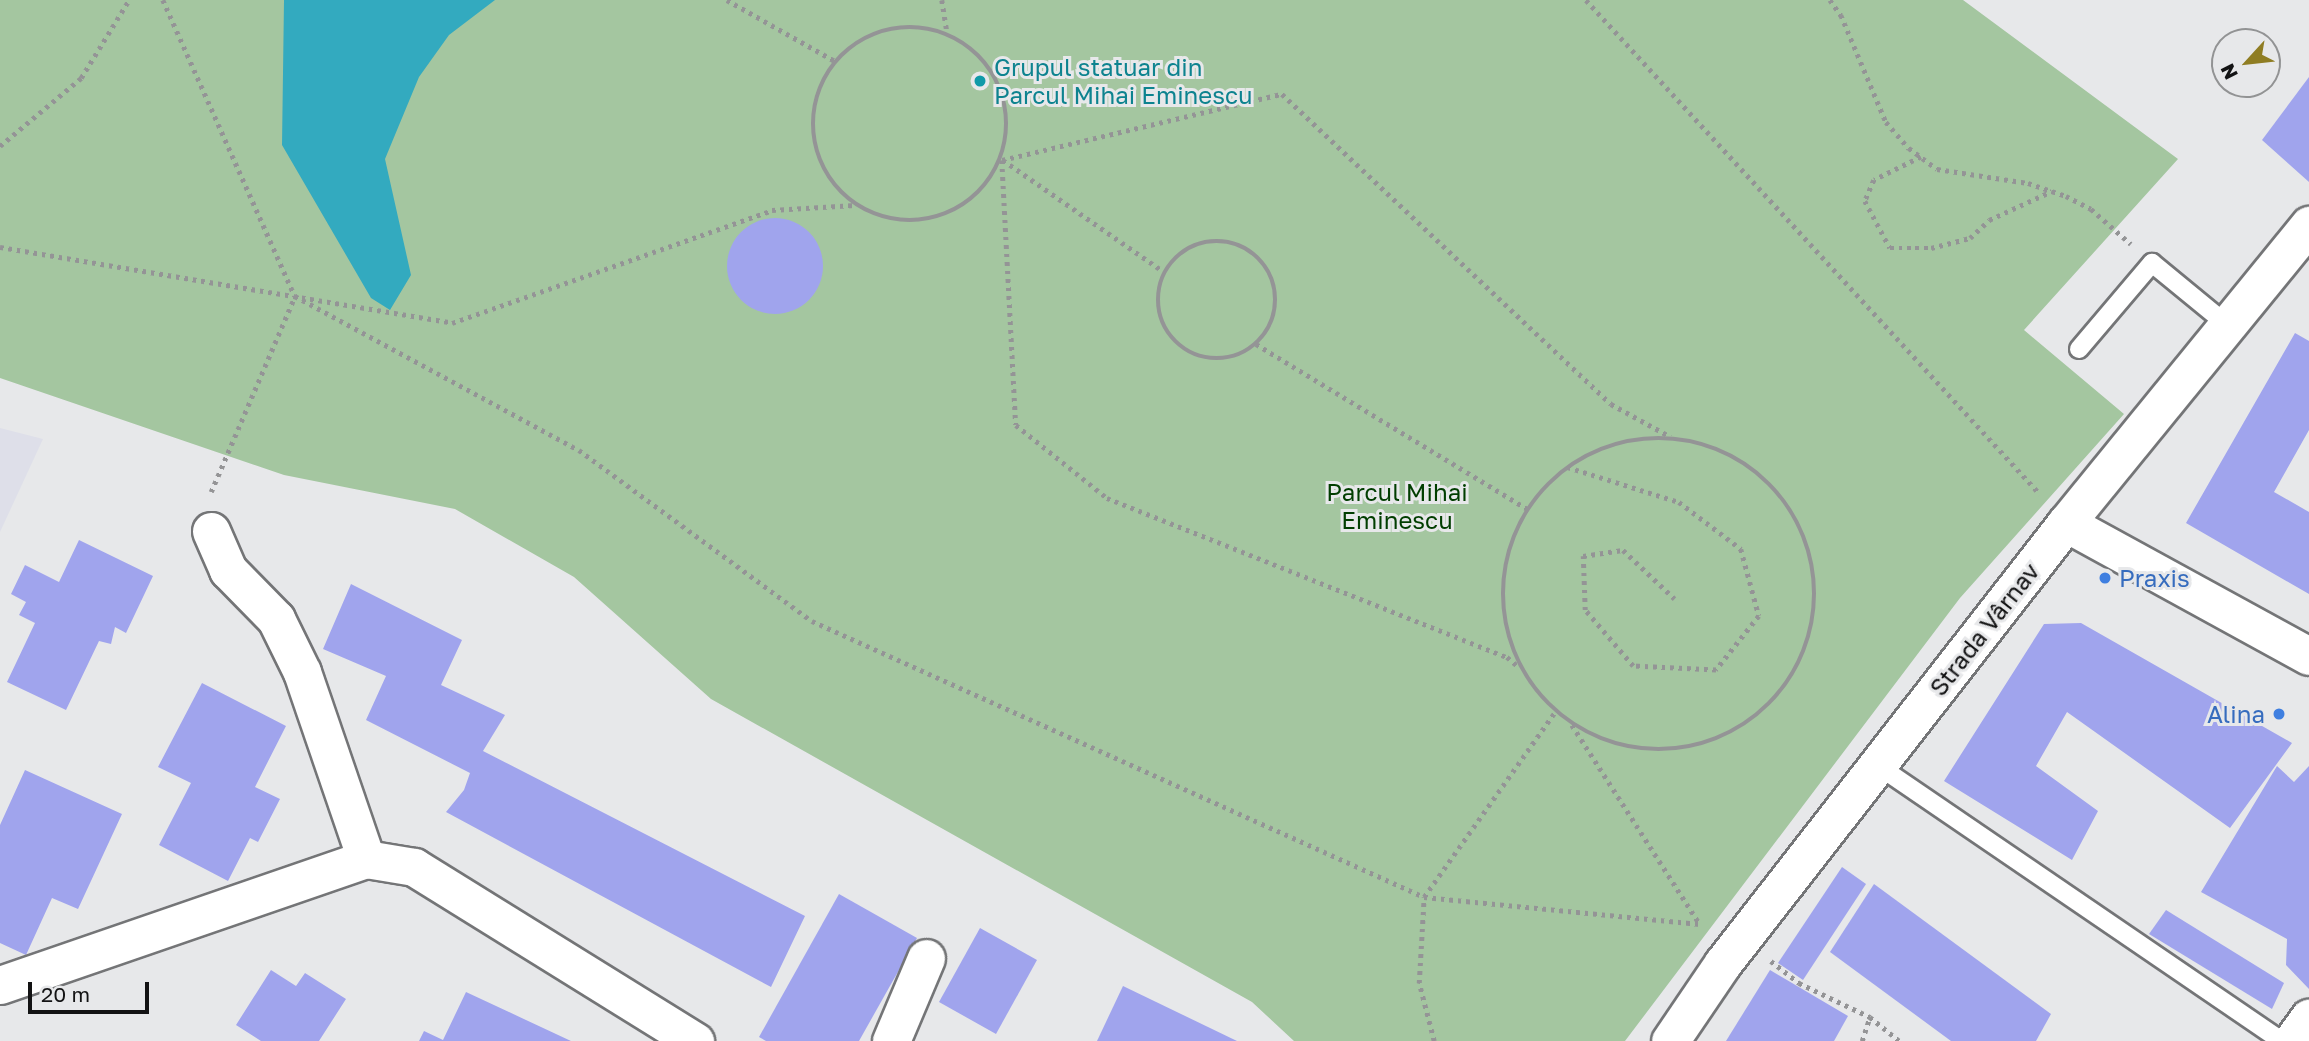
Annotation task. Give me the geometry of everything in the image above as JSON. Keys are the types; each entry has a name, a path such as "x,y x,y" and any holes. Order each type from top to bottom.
{"street":[{"name":"Strada Vârnav","path":"1670,1041 1734,949 2066,523 2225,323 2309,225"},
{"path":"2066,523 2309,656"},
{"path":"211,531 228,570 276,619 302,672 366,859"},
{"path":"0,985 366,859 414,867 695,1041"},
{"path":"891,1041 926,958"},
{"path":"2292,1041 2309,1018"}],"lane":[{"path":"2079,349 2152,263 2225,323"},
{"path":"1877,765 2281,1041"}],"path":[{"path":"0,146 81,78 129,0"},
{"path":"163,0 295,296 579,450 812,621 1424,897 1700,924"},
{"path":"727,0 835,61"},
{"path":"942,0 947,33"},
{"path":"1586,0 2066,523"},
{"path":"1830,0 1841,15 1886,122 1921,157 1937,169 2028,183 2052,191 2091,209 2152,263"},
{"path":"1521,670 1507,630 1503,588 1509,547 1527,509 1567,467 1598,449 1635,439 1671,438 1721,450 1765,479 1797,520 1814,569 1814,621 1797,670 1764,711 1721,739 1671,751 1619,746 1572,724 1555,712 1507,657 1107,498 1016,425 1002,160 1008,130 1005,100 993,72 973,49 947,33 918,26 887,29 858,41 835,61 818,89 812,121 817,153 832,183 855,205 881,218 910,222 940,218 966,205 987,185 1002,160 1282,94 1611,404 1671,438"},
{"path":"1921,157 1874,180 1865,201 1890,248 1931,248 1970,237 1989,220 2052,191"},
{"path":"1002,160 1164,272"},
{"path":"0,247 452,323 772,210 855,205"},
{"path":"1209,241 1227,241 1260,259 1271,275 1275,312 1255,344 1238,355 1218,359 1198,356 1180,346 1158,312 1164,272 1190,246 1209,241"},
{"path":"211,531 208,501 295,296"},
{"path":"1255,344 1527,509"},
{"path":"1567,467 1679,502 1741,549 1759,616 1716,670 1633,666 1585,610 1583,556 1623,550 1675,599"},
{"path":"1434,1041 1419,983 1424,897 1555,712"},
{"path":"1572,724 1700,924 1734,949 1870,1017 1900,1041"},
{"path":"1862,1041 1870,1017"}],"shaded area":[{"path":"0,428 43,439 0,532"}],"green space":[{"name":"Parcul Mihai Eminescu","path":"0,0 1963,0 2178,159 2024,330 2124,414 1960,598 1625,1041 1294,1041 1252,1002 711,699 574,577 455,509 284,475 0,378"}],"water":[{"path":"284,0 495,0 449,35 419,77 385,159 411,275 390,310 371,298 282,145"}],"building":[{"path":"2309,77 2309,182 2262,140"},
{"path":"766,218 784,218 802,226 815,239 823,257 820,285 802,306 784,314 766,314 748,306 735,293 727,275 727,257 735,239 748,226"},
{"path":"2295,333 2309,341 2309,430 2274,492 2309,512 2309,594 2186,523"},
{"path":"79,540 153,576 126,633 115,627 111,644 99,641 66,710 7,682 35,623 19,615 26,602 11,594 25,565 59,582"},
{"path":"351,584 462,640 441,685 505,715 483,751 805,916 771,987 446,812 464,790 470,773 366,720 386,676 323,649"},
{"path":"2081,623 2292,743 2230,828 2067,712 2036,766 2098,811 2072,860 1944,781 2044,624"},
{"path":"202,683 286,726 255,787 280,799 258,842 250,838 228,881 159,845 191,783 158,767"},
{"path":"2277,766 2294,782 2309,766 2309,989 2286,965 2287,939 2201,892"},
{"path":"25,770 122,814 78,909 52,898 26,955 0,943 0,825"},
{"path":"1842,867 1866,884 1803,980 1778,963"},
{"path":"1874,884 2051,1014 2036,1041 1951,1041 1830,952"},
{"path":"839,894 917,938 859,1041 766,1041 759,1037"},
{"path":"2166,910 2284,983 2272,1009 2149,934"},
{"path":"980,928 1037,960 996,1034 939,1002"},
{"path":"271,970 296,986 305,973 346,999 319,1041 261,1041 236,1025"},
{"path":"1770,970 1848,1016 1834,1041 1726,1041"},
{"path":"1123,986 1237,1041 1097,1041"},
{"path":"466,992 571,1041 419,1041 424,1031 443,1040"}],"place":[{"name":"Grupul statuar din Parcul Mihai Eminescu","path":"980,81"},
{"name":"Praxis","path":"2105,578"},
{"name":"Alina","path":"2279,714"}]}
